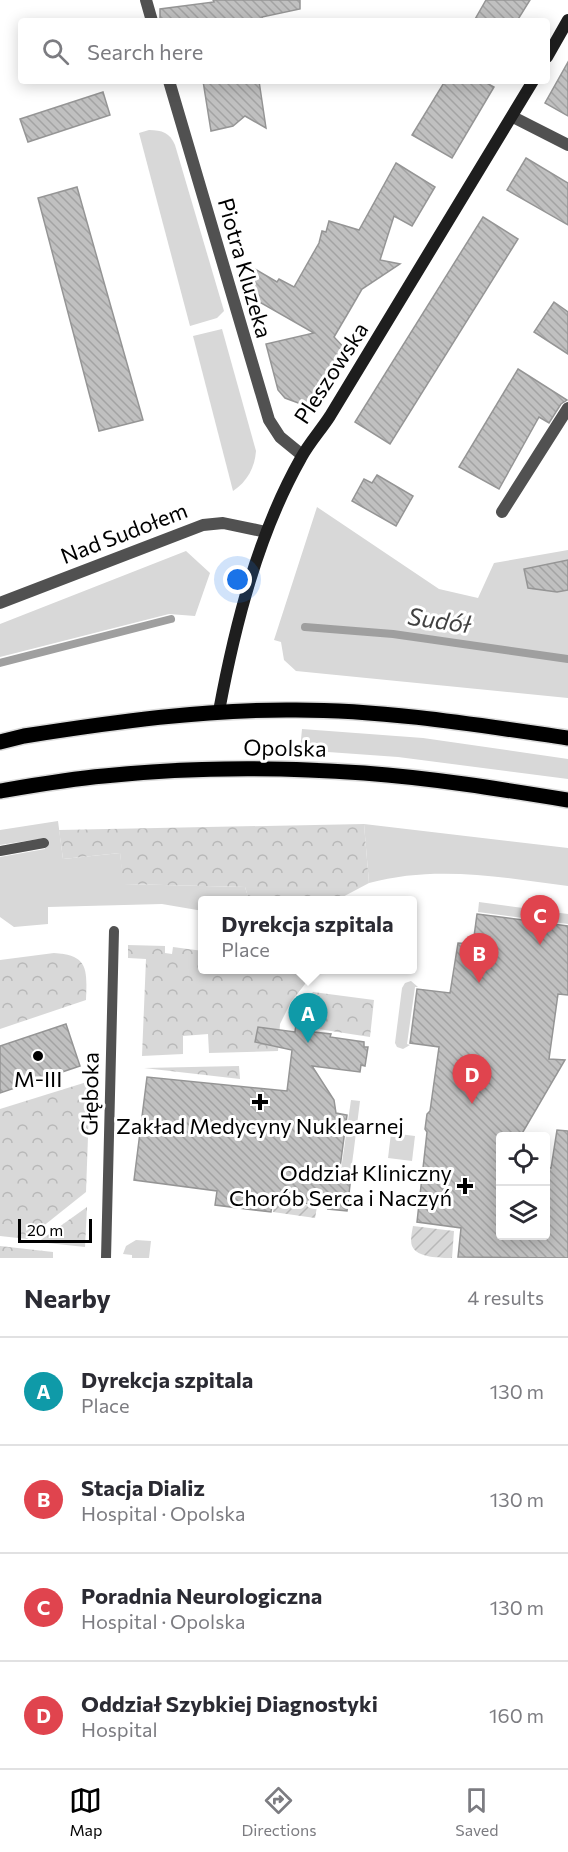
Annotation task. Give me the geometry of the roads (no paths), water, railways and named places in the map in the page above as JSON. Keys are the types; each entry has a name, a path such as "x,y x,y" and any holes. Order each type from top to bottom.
{"main road":[{"name":"Opolska","path":"0,742 123,720 219,711 293,710 367,713 568,738"},
{"name":"Opolska","path":"0,736 24,736"},
{"name":"Opolska","path":"0,791 62,781 147,772 269,769 367,773 459,783 568,800"}],"street":[{"path":"146,0 151,18"},
{"path":"550,52 568,20"},
{"name":"Piotra Kluzeka","path":"170,84 269,420 280,436 302,455"},
{"name":"Pleszowska","path":"219,711 237,631 266,532 278,503 302,455 330,416 531,84"},
{"path":"513,117 568,145"},
{"path":"502,512 568,408"},
{"name":"Nad Sudołem","path":"0,603 202,525 223,523 266,532"}],"lane":[{"path":"0,851 44,843"},
{"name":"Głęboka","path":"106,1258 114,932"}],"waterway":[{"name":"Sudół","path":"0,663 171,619"},
{"name":"Sudół","path":"305,627 393,634 568,659"}],"place":[{"name":"Poradnia Neurologiczna","path":"540,945"},
{"name":"Stacja Dializ","path":"479,983"},
{"name":"Dyrekcja szpitala","path":"308,1043"},
{"name":"M-III","path":"38,1056"},
{"name":"Zakład Medycyny Nuklearnej","path":"260,1102"},
{"name":"Oddział Szybkiej Diagnostyki","path":"472,1104"},
{"name":"Oddział Kliniczny Chorób Serca i Naczyń","path":"465,1186"}]}
